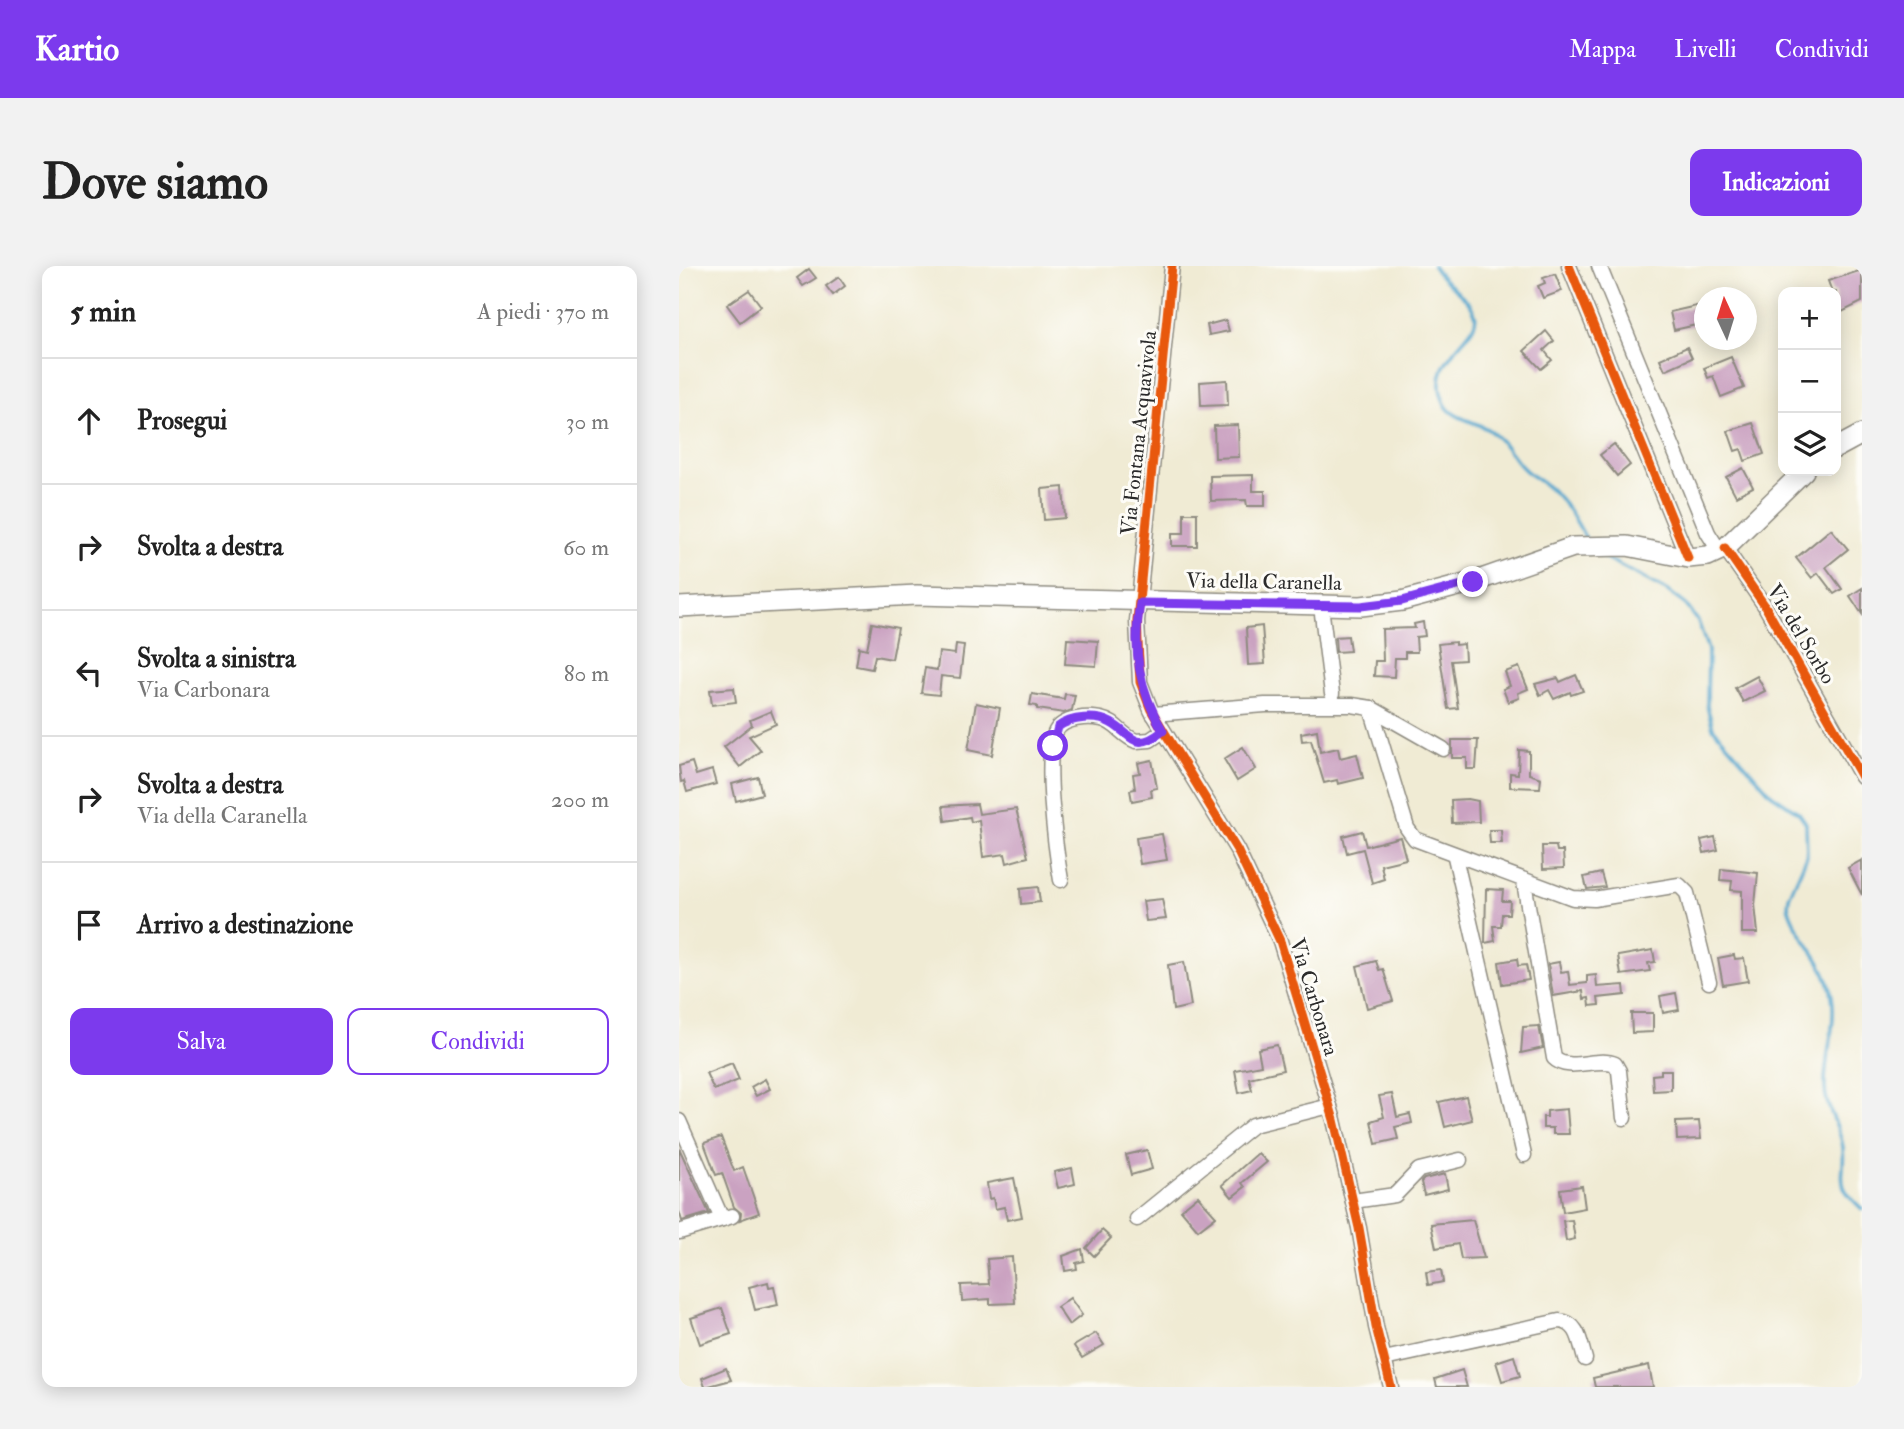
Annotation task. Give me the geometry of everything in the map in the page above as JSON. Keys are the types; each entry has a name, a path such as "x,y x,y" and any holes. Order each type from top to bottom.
{"main road":[{"path":"1841,445 1862,434"},
{"path":"1723,550 1799,476"},
{"name":"Via della Caranella","path":"679,607 917,595 1140,603 1361,606 1402,601 1483,579 1560,550 1612,545 1688,558 1723,550"}],"street":[{"name":"Via Fontana Acquavivola","path":"1140,603 1172,266"},
{"path":"1569,266 1688,558"},
{"name":"Via del Sorbo","path":"1598,266 1708,533 1765,606 1862,777"},
{"name":"Via Carbonara","path":"1140,603 1136,632 1138,667 1144,695 1163,731 1198,782 1237,850 1279,941 1330,1106 1353,1201 1391,1387"},
{"path":"1321,606 1332,694"},
{"path":"1153,714 1277,704 1352,705 1371,708 1443,749"},
{"path":"1371,708 1409,832 1420,842 1562,896 1584,900 1669,884 1681,886 1687,893 1709,982"},
{"path":"1061,880 1052,812 1053,746 1056,730 1065,723 1095,718 1111,723 1136,741 1150,740 1163,731"},
{"path":"1455,857 1524,1155"},
{"path":"1524,882 1554,1058 1564,1064 1607,1061 1615,1064 1619,1071 1624,1118"},
{"path":"1137,1219 1253,1125 1330,1106"},
{"path":"679,1121 682,1138 727,1218 679,1232"},
{"path":"1353,1201 1395,1195 1415,1172 1460,1160"},
{"path":"1384,1359 1559,1321 1568,1322 1575,1327 1585,1359"}],"building":[{"path":"809,269 816,278 803,286 797,278"},
{"path":"1862,270 1862,302 1841,312 1841,287 1830,287 1828,281"},
{"path":"1555,274 1562,291 1543,298 1538,286 1545,283 1543,278"},
{"path":"839,277 845,286 833,295 826,286"},
{"path":"749,290 761,306 740,322 727,305"},
{"path":"1694,307 1694,325 1674,330 1670,312"},
{"path":"1226,320 1229,331 1209,335 1207,325"},
{"path":"1546,331 1554,341 1544,350 1552,360 1541,369 1524,351"},
{"path":"1687,347 1692,358 1665,370 1660,359"},
{"path":"1731,357 1744,388 1721,397 1713,376 1708,378 1704,368"},
{"path":"1227,380 1228,405 1201,406 1200,382"},
{"path":"1753,423 1764,454 1745,461 1741,449 1735,451 1728,431"},
{"path":"1238,425 1239,457 1215,458 1214,426"},
{"path":"1614,444 1630,465 1617,476 1600,455"},
{"path":"1743,468 1753,487 1736,496 1726,477"},
{"path":"1253,475 1253,491 1265,491 1265,506 1247,506 1246,500 1211,501 1210,476"},
{"path":"1063,487 1065,518 1044,520 1042,489"},
{"path":"1184,513 1197,513 1197,546 1172,546 1172,533 1184,533"},
{"path":"1831,529 1848,549 1826,567 1842,589 1834,594 1818,573 1812,578 1796,558"},
{"path":"1862,588 1862,614 1850,596"},
{"path":"1423,622 1425,636 1416,637 1417,652 1405,652 1405,658 1395,658 1394,677 1374,676 1375,661 1383,661 1382,629 1415,628 1414,624"},
{"path":"872,623 898,628 892,659 875,656 872,669 856,666 859,647 867,649"},
{"path":"1262,626 1265,664 1248,665 1246,628"},
{"path":"1348,636 1350,651 1336,652 1335,637"},
{"path":"1067,639 1098,641 1096,666 1065,664"},
{"path":"1455,642 1455,645 1464,644 1465,660 1451,661 1458,708 1448,709 1438,644"},
{"path":"956,644 964,645 960,678 941,676 939,695 921,693 925,668 937,670 939,652 955,654"},
{"path":"1519,667 1528,689 1518,693 1519,698 1508,702 1503,689 1510,686 1505,672"},
{"path":"1576,675 1583,691 1571,695 1570,692 1554,699 1549,690 1540,695 1535,684 1558,678 1560,682"},
{"path":"1757,676 1765,691 1743,702 1735,688"},
{"path":"734,688 736,702 712,705 710,690"},
{"path":"1032,694 1064,699 1065,694 1075,695 1072,710 1064,713 1037,709 1037,706 1030,705"},
{"path":"976,703 1000,708 992,755 968,750"},
{"path":"771,711 776,724 749,736 761,750 740,767 724,747 752,725 750,720"},
{"path":"1317,730 1320,752 1338,748 1340,758 1357,754 1363,778 1338,784 1337,780 1324,783 1311,740 1302,741 1301,733"},
{"path":"1452,740 1478,740 1476,769 1467,769 1467,758 1452,758"},
{"path":"1243,747 1256,769 1237,781 1224,759"},
{"path":"1519,750 1529,751 1529,774 1541,778 1540,788 1510,787 1510,773 1518,774"},
{"path":"1152,760 1157,788 1151,789 1152,797 1132,801 1130,790 1135,789 1133,774 1140,773 1138,763"},
{"path":"692,762 696,775 712,770 716,784 687,792 684,781 681,782 679,766"},
{"path":"758,777 762,794 736,801 732,784"},
{"path":"1451,800 1478,801 1479,822 1452,823"},
{"path":"977,804 979,814 1016,809 1028,857 1007,863 1005,854 983,857 979,820 971,822 970,817 945,821 943,806"},
{"path":"1489,830 1501,830 1502,843 1490,843"},
{"path":"1362,831 1366,846 1400,837 1406,859 1381,865 1384,879 1372,883 1363,849 1347,853 1343,836"},
{"path":"1162,834 1167,860 1140,864 1136,838"},
{"path":"1715,837 1718,850 1704,853 1701,840"},
{"path":"1542,846 1556,846 1557,851 1563,851 1564,868 1543,869"},
{"path":"1862,860 1862,895 1848,868"},
{"path":"1721,869 1758,873 1755,905 1758,933 1742,933 1742,891 1731,890 1732,881 1720,880"},
{"path":"1601,873 1605,887 1587,889 1584,877"},
{"path":"1038,887 1040,902 1021,904 1020,889"},
{"path":"1486,889 1503,890 1502,901 1510,901 1509,914 1502,914 1501,926 1493,926 1495,941 1485,943"},
{"path":"1162,899 1166,919 1146,921 1143,901"},
{"path":"1653,950 1655,962 1648,963 1650,971 1621,975 1618,956"},
{"path":"1734,955 1735,959 1744,958 1748,981 1723,985 1718,958"},
{"path":"1517,959 1518,966 1526,965 1529,980 1502,984 1499,962"},
{"path":"1376,961 1379,970 1383,969 1393,1001 1367,1008 1357,966"},
{"path":"1184,962 1191,1006 1173,1010 1168,965"},
{"path":"1559,962 1561,972 1568,971 1570,985 1587,983 1587,976 1596,975 1597,987 1624,985 1625,995 1598,998 1599,1005 1590,1006 1589,998 1584,999 1583,991 1553,996 1548,964"},
{"path":"1676,993 1679,1010 1663,1013 1660,996"},
{"path":"1631,1013 1653,1013 1653,1032 1632,1033"},
{"path":"1539,1026 1543,1048 1521,1053 1523,1027"},
{"path":"1277,1045 1283,1070 1249,1078 1252,1090 1239,1093 1235,1070 1261,1065 1258,1049"},
{"path":"732,1063 739,1080 714,1090 706,1073"},
{"path":"1661,1070 1671,1070 1671,1090 1653,1091 1652,1075 1661,1074"},
{"path":"765,1079 770,1089 756,1096 751,1087"},
{"path":"1392,1094 1397,1117 1410,1114 1412,1123 1395,1127 1398,1139 1376,1144 1371,1121 1384,1117 1379,1096"},
{"path":"1466,1096 1472,1120 1445,1127 1439,1102"},
{"path":"1567,1109 1569,1134 1553,1134 1553,1128 1543,1128 1543,1117 1547,1117 1547,1111"},
{"path":"1699,1121 1701,1139 1677,1140 1676,1122"},
{"path":"721,1137 734,1171 743,1167 759,1213 740,1220 741,1213 734,1207 722,1173 716,1175 704,1143"},
{"path":"679,1148 709,1213 682,1221 679,1211"},
{"path":"1147,1150 1152,1169 1131,1175 1126,1155"},
{"path":"1258,1153 1267,1162 1242,1183 1245,1187 1232,1197 1222,1185"},
{"path":"1072,1168 1075,1184 1058,1188 1054,1172"},
{"path":"1445,1174 1448,1189 1424,1195 1421,1182 1424,1179"},
{"path":"1014,1178 1022,1217 1007,1220 1004,1207 995,1209 993,1198 989,1199 987,1183"},
{"path":"1582,1186 1585,1208 1563,1212 1560,1189"},
{"path":"1198,1196 1216,1216 1198,1230 1181,1210"},
{"path":"1473,1220 1484,1258 1461,1259 1458,1244 1436,1248 1431,1224"},
{"path":"1572,1220 1575,1239 1566,1241 1563,1221"},
{"path":"1102,1230 1111,1238 1094,1256 1086,1248"},
{"path":"1082,1249 1084,1261 1076,1263 1077,1269 1065,1271 1063,1256"},
{"path":"1012,1257 1015,1303 990,1304 990,1299 962,1301 961,1285 989,1284 987,1259"},
{"path":"1441,1270 1443,1282 1428,1285 1426,1272"},
{"path":"768,1282 769,1287 774,1286 778,1305 755,1310 749,1287"},
{"path":"1070,1298 1082,1315 1069,1325 1057,1307"},
{"path":"722,1308 731,1334 700,1344 691,1318"},
{"path":"1096,1333 1104,1345 1082,1358 1074,1346"},
{"path":"1514,1356 1520,1376 1502,1381 1496,1362"},
{"path":"1649,1365 1653,1387 1595,1387 1593,1378"},
{"path":"726,1368 731,1380 705,1387 702,1378"},
{"path":"1462,1370 1467,1387 1437,1387 1435,1379"}],"waterway":[{"path":"1433,266 1467,301 1475,314 1475,323 1446,361 1441,374 1440,388 1445,404 1453,413 1495,435 1525,470 1560,498 1586,539"},
{"path":"1600,555 1668,591 1686,605 1698,621 1708,650 1707,706 1713,728 1771,794 1799,813 1806,823 1807,856 1789,897 1788,906 1797,928 1818,959 1829,982 1833,1019 1825,1076 1826,1095 1842,1140 1842,1180 1847,1192 1862,1209"}],"cycle path":[{"path":"1172,266 1137,621 1140,682 1151,710 1237,850 1280,941 1334,1120 1359,1228 1376,1327 1391,1387"},
{"path":"1569,266 1688,558"},
{"path":"1725,548 1765,606 1862,777"}],"route":[{"path":"1053,746 1058,727 1081,719 1098,718 1107,721 1136,741 1145,742 1163,731 1148,706 1140,682 1136,640 1140,603 1346,607 1378,605 1473,582"}]}
